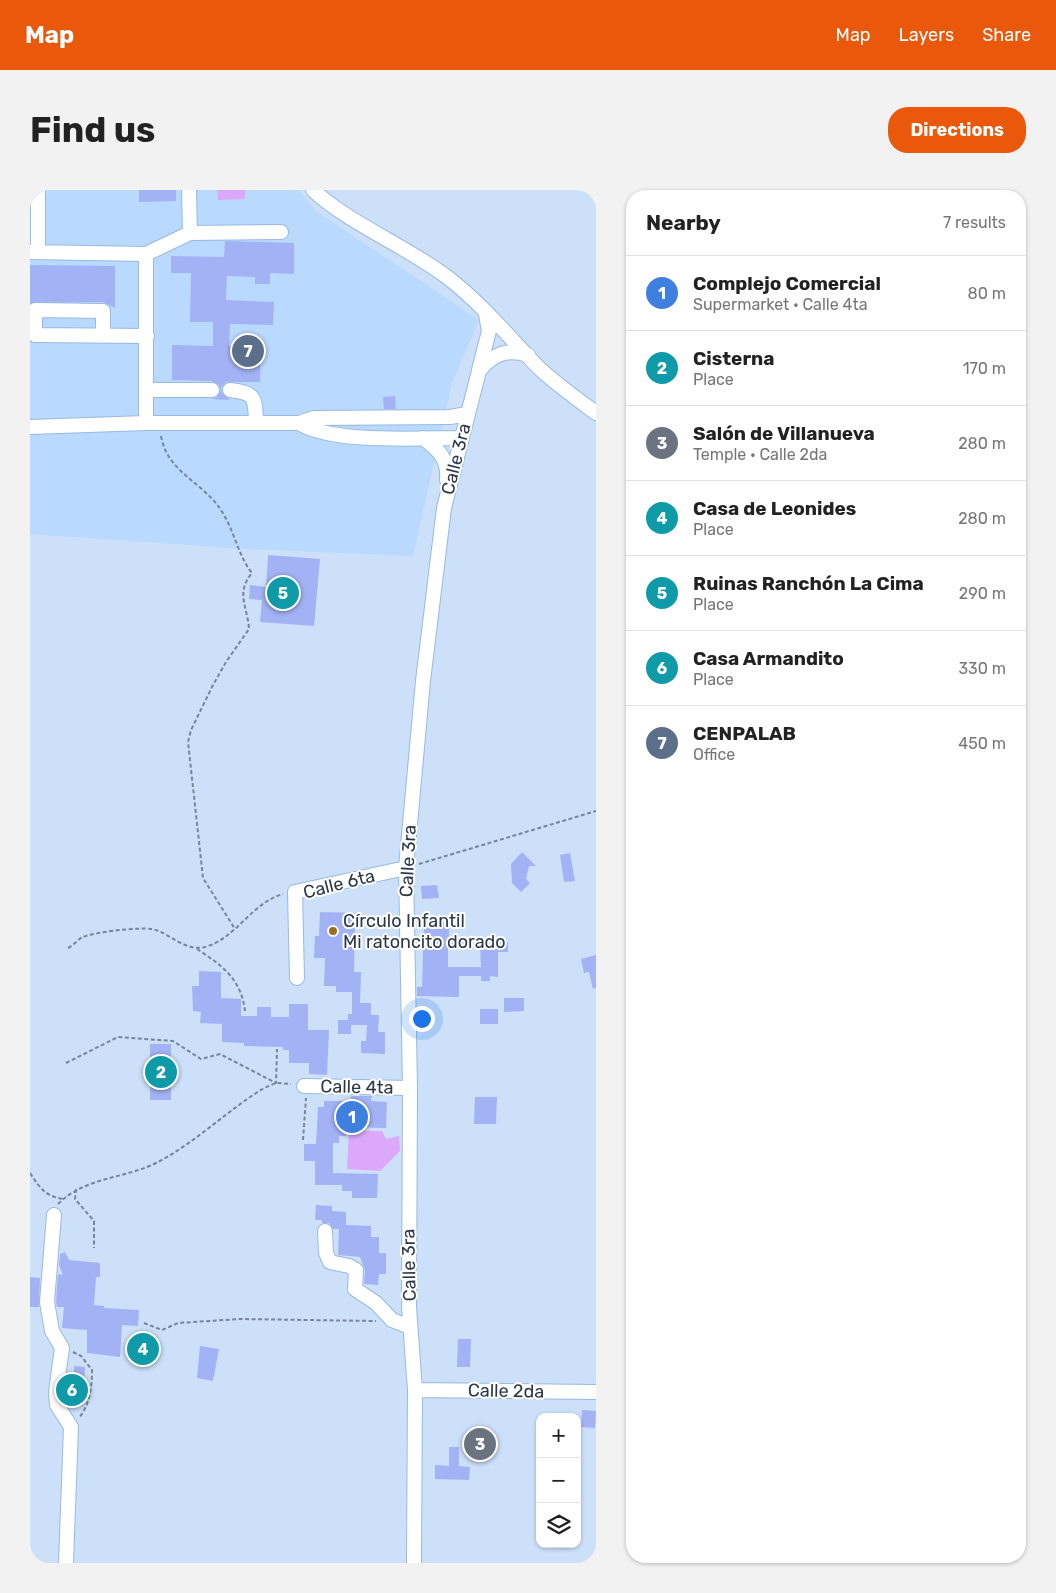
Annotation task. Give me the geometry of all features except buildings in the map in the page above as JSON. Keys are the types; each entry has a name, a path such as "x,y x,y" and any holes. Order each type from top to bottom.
{"street":[{"path":"38,190 34,252 146,254 190,233 281,232"},
{"path":"189,190 190,233"},
{"path":"313,190 361,224 400,246 446,277 476,300 486,314 540,369 596,413"},
{"path":"146,254 146,423"},
{"path":"103,335 103,311 35,310 35,335 147,336"},
{"name":"Calle 3ra","path":"414,1563 415,1390 410,1327 408,1196 410,1088 406,868 423,681 444,508 489,332 486,314"},
{"path":"479,371 487,361 514,350 528,355"},
{"path":"147,390 212,390"},
{"path":"230,390 247,392 252,396 256,406 256,422"},
{"path":"30,428 146,423 299,423 314,418 450,417 467,414"},
{"path":"365,418 365,437"},
{"path":"299,423 314,430 365,437 461,438"},
{"path":"423,438 439,451 446,463 444,508"},
{"name":"Calle 6ta","path":"297,978 295,892 406,868"},
{"name":"Calle 4ta","path":"309,1086 410,1088"},
{"path":"54,1215 47,1302 52,1331 62,1348 56,1392 57,1405 71,1427 66,1563"},
{"path":"325,1231 326,1253 330,1262 356,1270 355,1289 376,1303 392,1320 410,1327"},
{"name":"Calle 2da","path":"415,1390 596,1392"}],"path":[{"path":"160,423 160,435 166,455 178,469 202,487 224,514 245,565 252,573 247,579 243,599 249,629 226,662 213,685 191,730 188,742 202,878 235,929"},
{"path":"406,868 596,811"},
{"path":"195,948 215,943 235,929 268,900 295,892"},
{"path":"68,948 85,936 142,929 161,932 195,948 216,962 234,979 243,995 245,1011"},
{"path":"66,1062 118,1037 173,1040 201,1058 220,1054 276,1083 309,1086 304,1103 303,1140"},
{"path":"276,1083 277,1049"},
{"path":"54,1215 58,1204 63,1198 76,1190 159,1162 251,1096 276,1083"},
{"path":"30,1172 43,1192 54,1198 63,1198"},
{"path":"76,1190 75,1199 94,1221 94,1248"},
{"path":"144,1323 162,1330 178,1323 240,1319 378,1321"},
{"path":"62,1348 82,1356 92,1370 86,1410 71,1427"}],"shaded area":[{"path":"30,190 299,190 316,211 479,320 452,383 413,556 246,549 30,534"},
{"path":"217,190 245,190 245,199 218,200"},
{"path":"349,1131 382,1131 386,1139 399,1136 400,1151 380,1171 347,1169"}],"place":[{"name":"CENPALAB","path":"248,351"},
{"name":"Ruinas Ranchón La Cima","path":"283,593"},
{"name":"Círculo Infantil Mi ratoncito dorado","path":"333,931"},
{"name":"Cisterna","path":"161,1072"},
{"name":"Complejo Comercial","path":"352,1117"},
{"name":"Casa de Leonides","path":"143,1349"},
{"name":"Casa Armandito","path":"72,1390"},
{"name":"Salón de Villanueva","path":"480,1444"}]}
